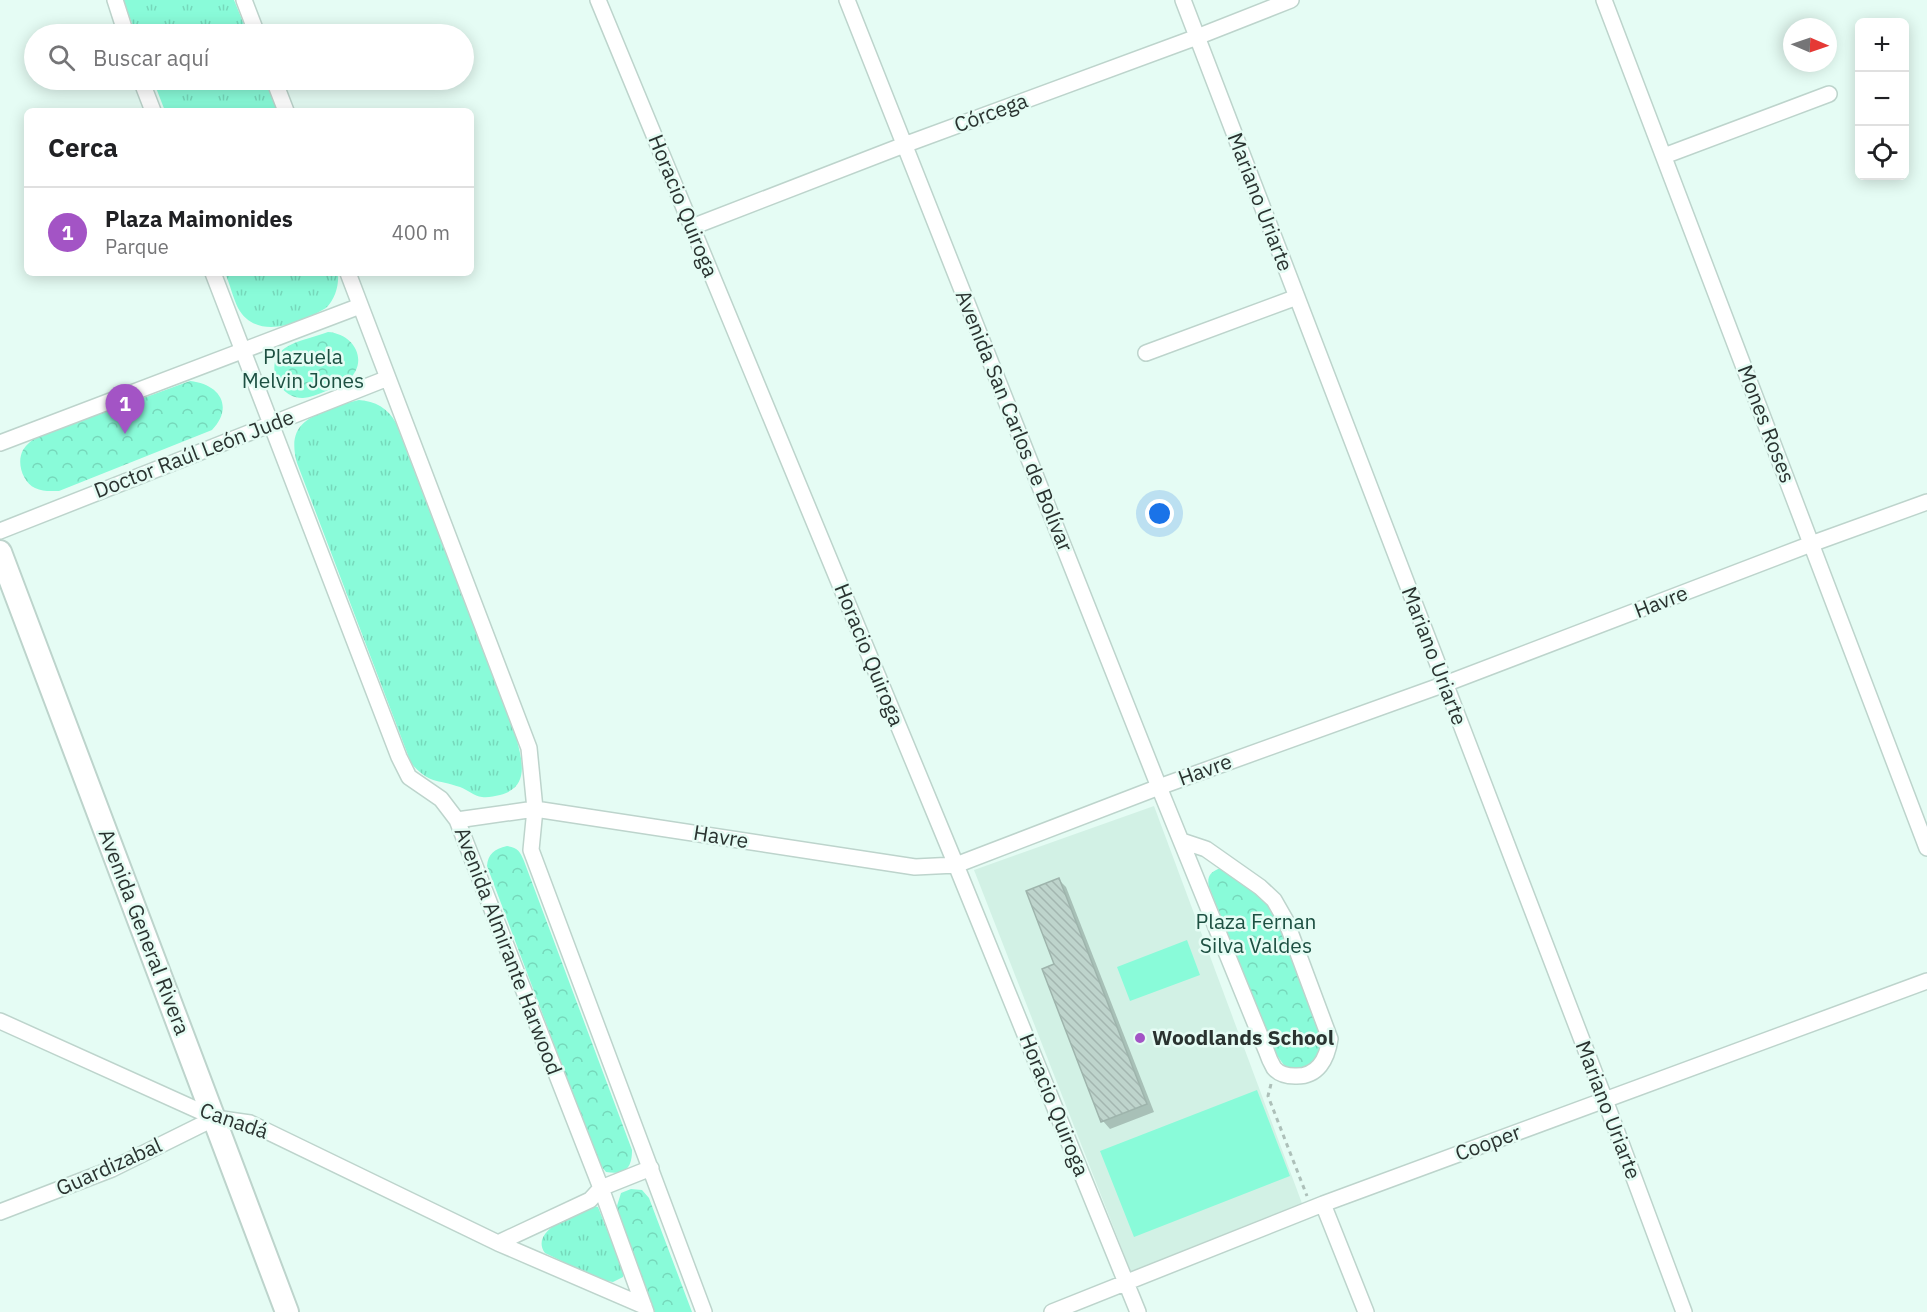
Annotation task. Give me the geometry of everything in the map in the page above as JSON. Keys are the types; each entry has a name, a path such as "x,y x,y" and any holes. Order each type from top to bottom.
{"main road":[{"name":"Avenida General Rivera","path":"0,552 287,1312"}],"street":[{"path":"115,0 123,24"},
{"path":"244,0 253,24"},
{"name":"Horacio Quiroga","path":"598,0 956,865 1138,1312"},
{"name":"Avenida San Carlos de Bolívar","path":"847,0 1159,787 1274,1068 1287,1076 1301,1077 1313,1073 1321,1065 1328,1052 1329,1039 1286,921 1274,900 1260,887 1206,849 1182,841"},
{"name":"Mariano Uriarte","path":"1183,0 1684,1312"},
{"name":"Córcega","path":"692,227 904,144 1197,37 1291,0"},
{"name":"Mones Roses","path":"1604,0 1927,848"},
{"path":"145,90 152,108"},
{"path":"278,90 285,108"},
{"path":"1664,156 1829,94"},
{"name":"Avenida Almirante Harwood","path":"214,276 399,757 409,777 441,799 457,820 601,1188 645,1309"},
{"path":"349,276 529,748 535,809 531,850 704,1312"},
{"path":"1146,353 1297,297"},
{"path":"0,443 360,306"},
{"name":"Doctor Raúl León Jude","path":"0,531 388,378"},
{"name":"Havre","path":"457,820 535,809 915,867 956,865 1159,787 1445,684 1927,502"},
{"name":"Cooper","path":"1052,1312 1317,1206 1927,981"},
{"name":"Canadá","path":"0,1021 215,1118 250,1123 498,1243 645,1309"},
{"name":"Guardizabal","path":"0,1212 112,1169 215,1118"},
{"path":"498,1243 590,1200 601,1188 651,1168"},
{"path":"1317,1206 1366,1312"}],"path":[{"path":"1268,1096 1317,1206"}],"shaded area":[{"name":"Woodlands School","path":"1154,806 1303,1206 1131,1272 974,870"}],"green space":[{"path":"123,0 234,0 244,24 132,24"},
{"path":"157,90 269,90 276,108 164,108"},
{"path":"226,276 338,276 334,296 326,308 292,324 268,327 256,324 246,318 238,308"},
{"name":"Plazuela Melvin Jones","path":"328,332 346,338 352,344 358,359 353,375 346,382 314,396 294,397 287,393 276,379 274,370 278,354 295,343"},
{"path":"190,381 209,387 220,398 223,405 222,413 212,430 59,491 38,489 24,477 20,461 21,455 26,446 37,437"},
{"path":"359,400 380,406 396,423 517,740 522,765 520,780 510,791 500,795 482,797 460,787 433,780 417,770 411,763 297,463 294,442 300,427 312,417"},
{"path":"507,846 518,850 524,861 632,1150 631,1162 623,1171 606,1172 598,1162 487,866 493,853"},
{"name":"Plaza Fernan Silva Valdes","path":"1218,869 1223,869 1264,898 1281,925 1326,1049 1305,1071 1286,1068 1276,1054 1209,887 1209,876"},
{"path":"1187,940 1200,975 1130,1001 1117,967"},
{"path":"1257,1090 1290,1176 1134,1237 1100,1151"},
{"path":"631,1189 642,1190 649,1198 692,1312 655,1312 616,1209 621,1193"},
{"path":"594,1206 598,1207 623,1270 623,1277 613,1282 600,1280 545,1253 542,1245 543,1237 558,1223"}],"building":[{"path":"1059,878 1147,1104 1101,1122 1042,969 1054,964 1026,891"}],"place":[{"name":"Plaza Maimonides","path":"125,434"},
{"name":"Woodlands School","path":"1140,1038"}]}
